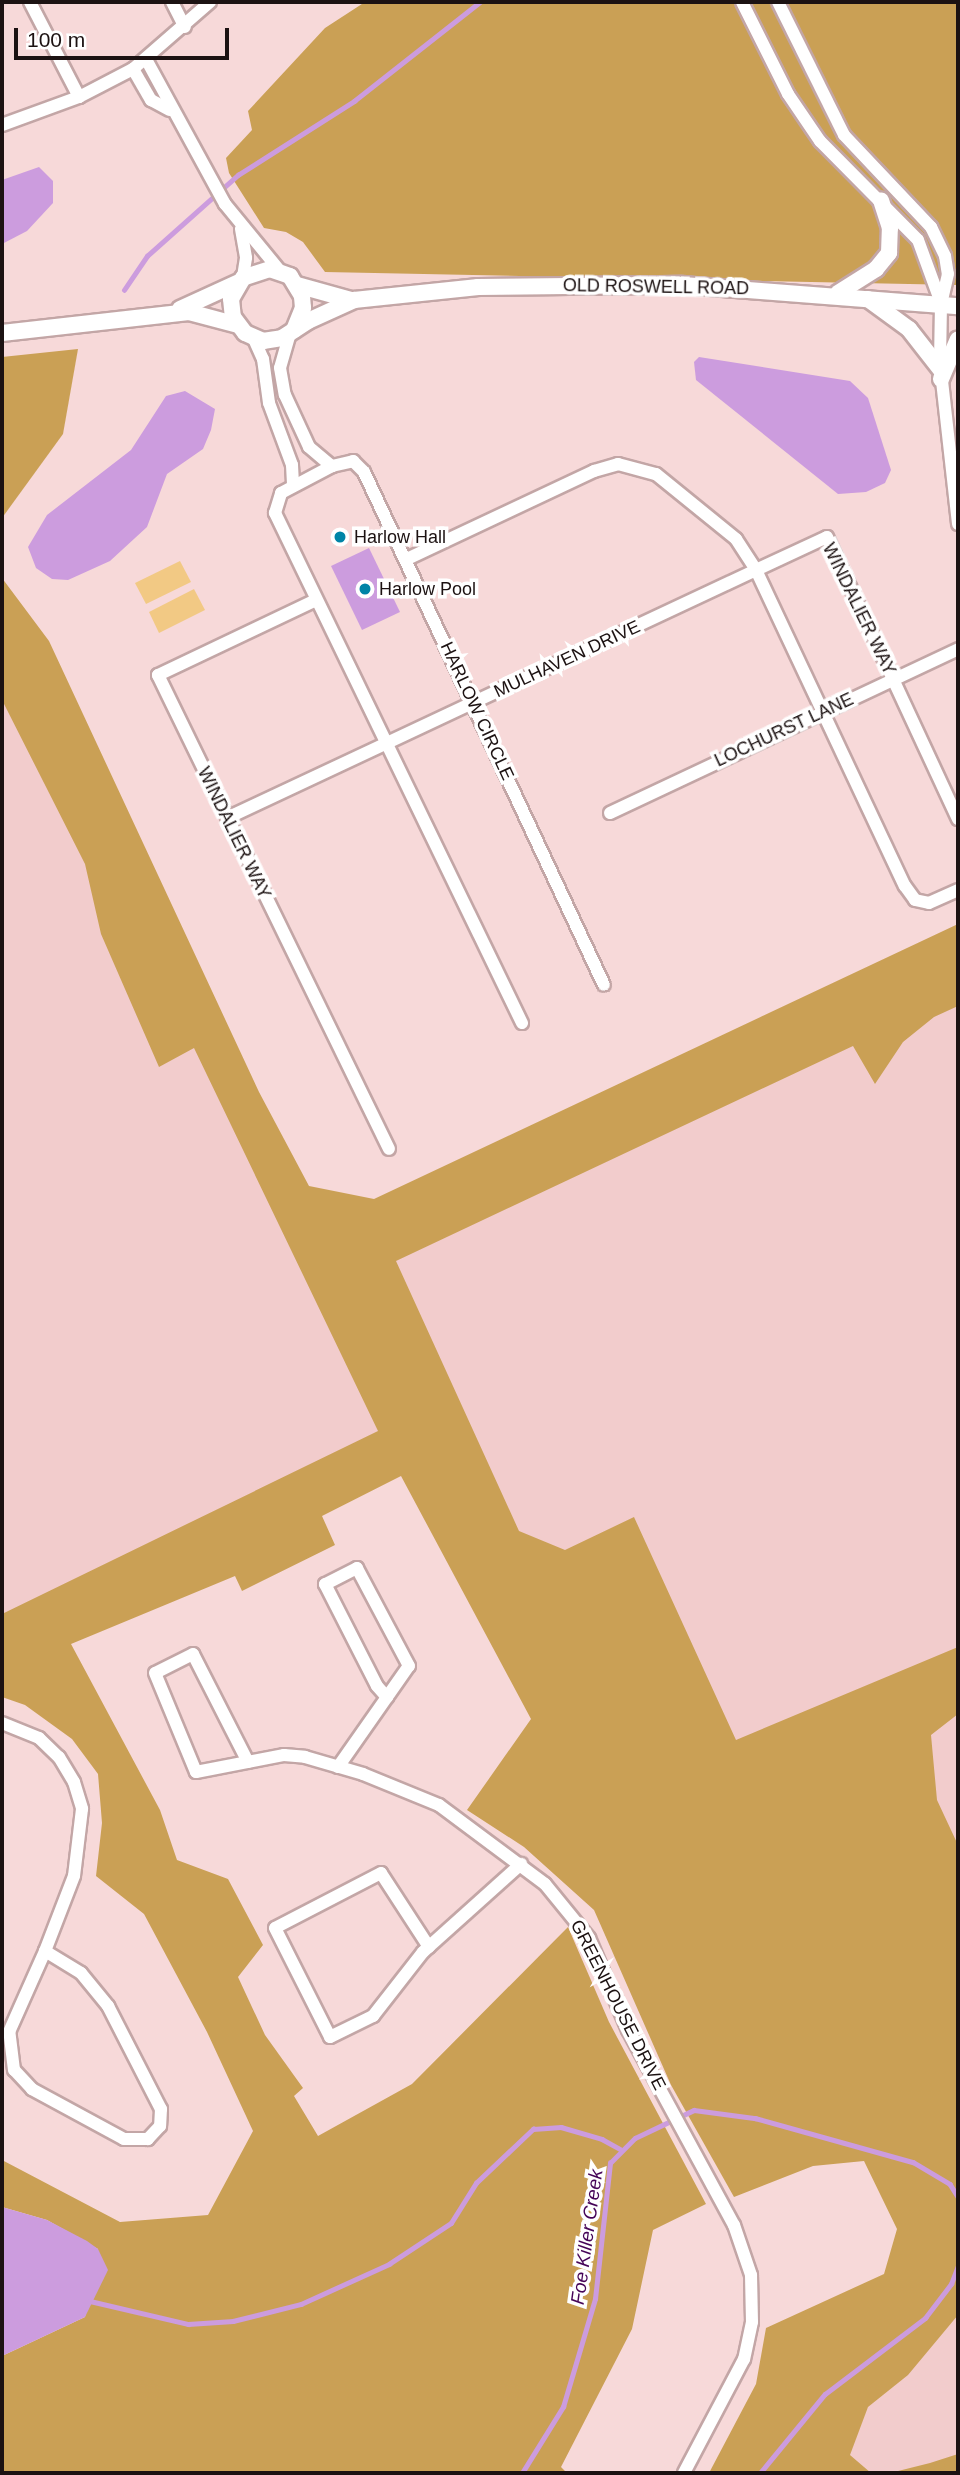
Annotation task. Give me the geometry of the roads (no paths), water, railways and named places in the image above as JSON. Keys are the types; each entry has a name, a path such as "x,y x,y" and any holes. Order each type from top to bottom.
{"street":[{"path":"30,2 79,97"},
{"path":"172,2 185,27"},
{"path":"2,125 79,97 147,61 210,2"},
{"path":"742,2 804,119 834,156 881,200 923,248 941,304"},
{"path":"778,2 844,135 938,239 948,274 941,304 941,374 958,524"},
{"path":"147,61 166,93 170,110 240,226 280,271"},
{"path":"133,69 151,100 170,110"},
{"path":"837,293 876,270 889,253 890,228 881,200"},
{"path":"238,325 232,299 241,280 246,258 240,226"},
{"path":"168,313 260,269 280,271"},
{"name":"OLD ROSWELL ROAD","path":"280,271 298,285 354,300"},
{"name":"OLD ROSWELL ROAD","path":"254,339 273,341 354,300 478,287 590,284 837,293 958,306"},
{"path":"298,285 303,308 280,368 285,395 309,447 332,466 293,485 277,498 275,513 522,1023"},
{"path":"859,295 909,329 941,374"},
{"path":"2,333 168,313 208,314 238,325 254,339 263,359 270,402 292,465 293,485"},
{"path":"941,374 958,339"},
{"name":"HARLOW CIRCLE","path":"332,466 353,461 365,471 604,985"},
{"path":"407,559 594,471 631,465 656,474 725,529 756,570 915,900 929,903 958,890"},
{"name":"WINDALIER WAY","path":"756,570 827,537 958,819"},
{"name":"MULHAVEN DRIVE","path":"227,818 756,570"},
{"name":"WINDALIER WAY","path":"316,600 158,674 389,1149"},
{"name":"LOCHURST LANE","path":"610,813 958,649"},
{"path":"338,1767 410,1666 357,1568 325,1584 377,1686 387,1698"},
{"name":"GREENHOUSE DRIVE","path":"248,1762 193,1654 155,1674 195,1772 248,1762 284,1755 338,1767 439,1805 521,1864 563,1901 582,1928 747,2258 754,2301 751,2331 734,2383 684,2473"},
{"path":"2,1723 38,1738 59,1757 74,1782 82,1809 74,1876 9,2032 8,2049 14,2070 32,2089 124,2139 148,2139 160,2126 161,2109 108,2006 81,1973 45,1951"},
{"path":"429,1947 381,1873 275,1927 330,2037 373,2016 429,1947 521,1864"}],"waterway":[{"path":"124,290 147,256 238,175 354,101 480,2"},
{"name":"Foe Killer Creek","path":"522,2473 563,2407 595,2299 610,2163 635,2138 694,2110 755,2118 913,2162 950,2184 958,2197"},
{"path":"90,2301 188,2324 233,2321 301,2304 389,2264 451,2223 476,2183 533,2129 561,2127 602,2139 620,2149"},
{"name":"Foe Killer Creek","path":"760,2473 825,2394 925,2318 951,2284 958,2266"}],"place":[{"name":"Harlow Hall","path":"340,537"},
{"name":"Harlow Pool","path":"365,589"}]}
